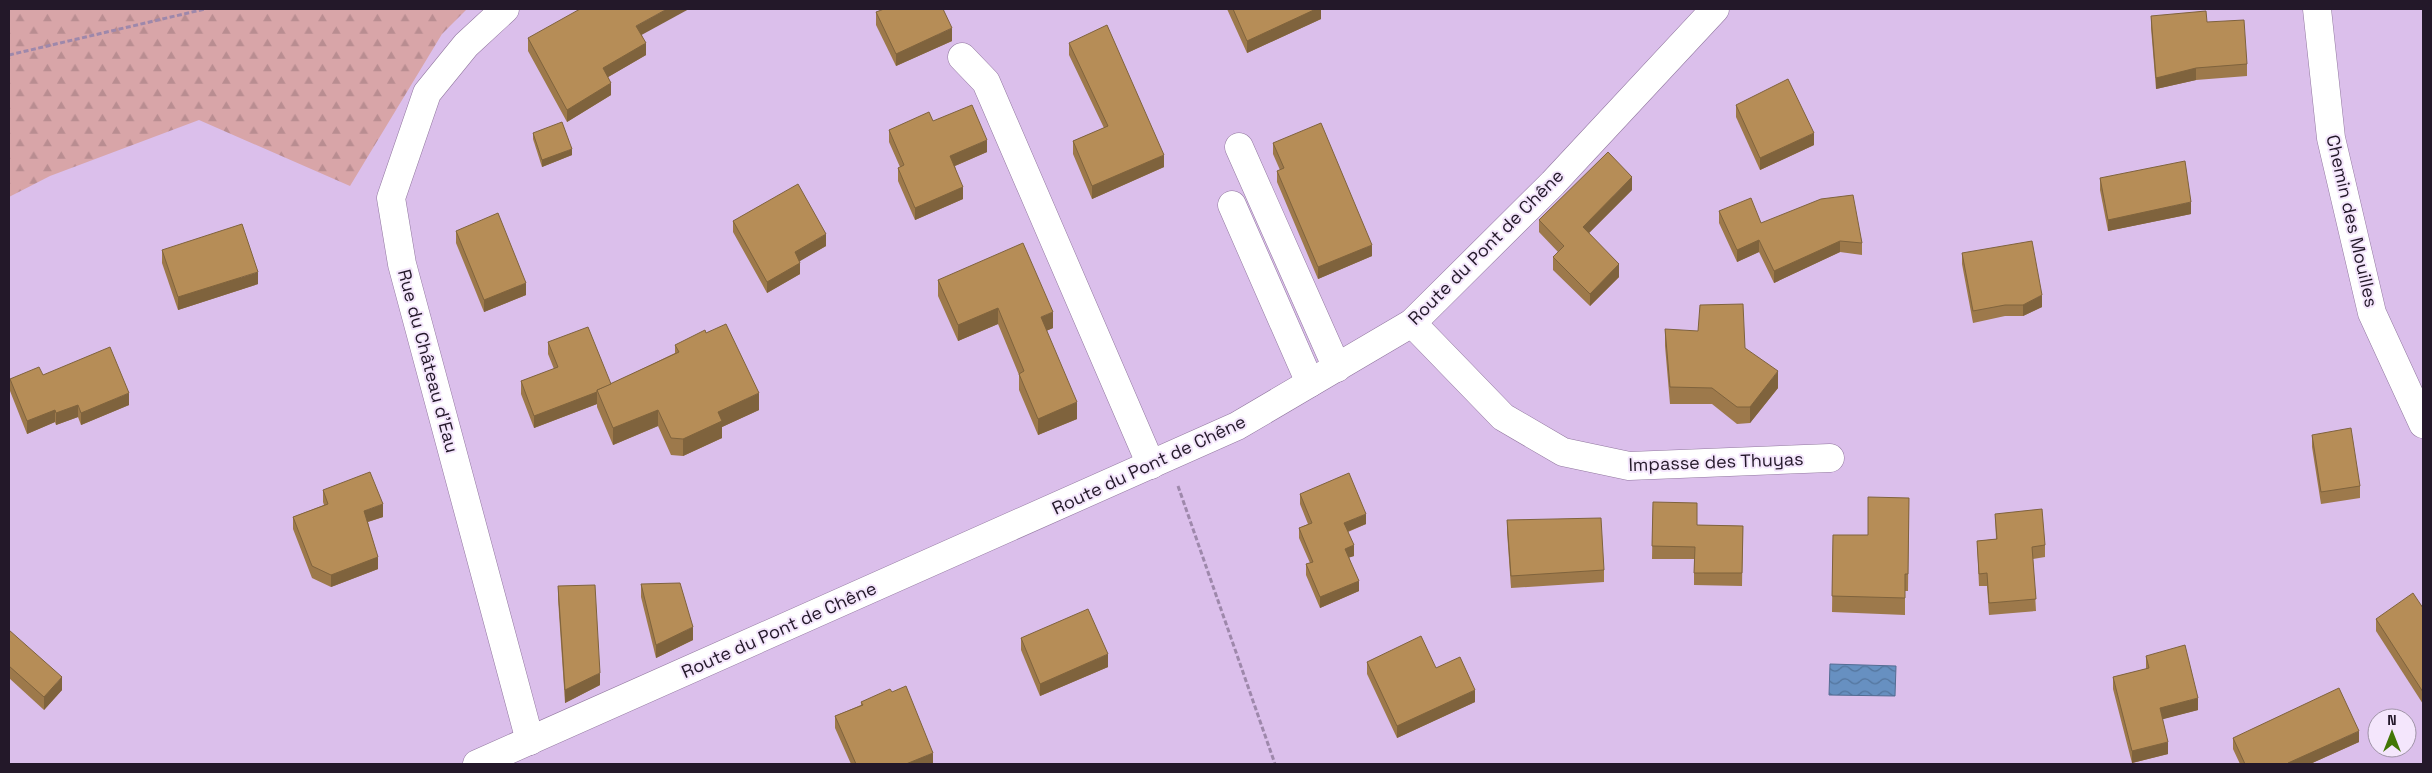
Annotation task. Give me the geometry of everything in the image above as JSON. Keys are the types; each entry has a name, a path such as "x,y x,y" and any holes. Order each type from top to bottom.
{"street":[{"name":"Rue du Château d'Eau","path":"505,9 466,46 427,93 391,198 402,264 530,741"},
{"name":"Route du Pont de Chêne","path":"477,764 1237,426 1412,323 1553,183 1715,9"},
{"name":"Chemin des Mouilles","path":"2317,9 2331,138 2372,313 2423,424"},
{"path":"962,57 986,82 1159,461"},
{"path":"1239,147 1337,368"},
{"path":"1232,204 1310,383"},
{"name":"Impasse des Thuyas","path":"1412,323 1503,418 1563,452 1629,466 1830,458"}],"path":[{"path":"9,55 205,9"},
{"path":"1159,461 1275,764"}],"green space":[{"path":"9,9 467,9 442,34 350,186 199,120 50,176 9,197"}],"water":[{"path":"1830,664 1896,666 1895,696 1829,695"}],"building":[{"path":"580,9 667,9 636,26 646,43 603,68 611,83 567,110 528,38"},
{"path":"884,9 943,9 952,28 896,54 876,12"},
{"path":"1233,9 1316,9 1247,41"},
{"path":"2206,11 2207,22 2244,20 2247,64 2196,68 2156,78 2151,16"},
{"path":"1107,25 1164,155 1092,186 1073,141 1108,126 1069,43"},
{"path":"1788,79 1814,133 1760,158 1736,105"},
{"path":"972,105 987,140 950,156 963,187 915,208 898,168 904,165 889,130 929,112 933,121"},
{"path":"562,122 572,149 542,160 533,133"},
{"path":"1321,123 1372,245 1318,267 1277,171 1284,168 1273,143"},
{"path":"1608,152 1632,177 1583,227 1619,264 1590,294 1553,257 1564,246 1539,220"},
{"path":"2185,161 2191,202 2108,220 2100,178"},
{"path":"798,184 826,234 795,252 800,263 767,282 733,221"},
{"path":"1853,195 1862,243 1840,241 1774,271 1759,240 1737,250 1719,211 1751,198 1761,223 1821,199"},
{"path":"498,213 526,283 484,300 456,231"},
{"path":"242,224 258,272 178,297 162,250"},
{"path":"2032,241 2042,295 2023,305 2005,305 1973,311 1962,253"},
{"path":"1023,243 1053,312 1041,317 1077,402 1038,419 1019,374 1024,371 998,308 958,325 938,280"},
{"path":"1743,304 1745,348 1778,371 1750,407 1737,407 1712,388 1670,387 1665,329 1698,331 1700,305"},
{"path":"726,324 759,393 718,412 722,421 683,439 671,438 658,410 613,428 597,390 679,352 675,345 705,330 706,333"},
{"path":"588,327 611,384 597,390 597,392 534,416 521,381 558,367 548,342"},
{"path":"110,347 129,393 81,413 78,405 56,413 55,410 27,421 10,379 39,367 43,375"},
{"path":"2351,428 2360,486 2321,492 2312,435"},
{"path":"370,472 383,504 364,511 378,557 331,575 312,566 293,517 328,504 323,490"},
{"path":"1349,473 1366,514 1344,523 1354,545 1345,549 1359,581 1320,597 1306,564 1313,562 1299,528 1312,523 1300,494"},
{"path":"1868,497 1909,498 1908,574 1905,574 1905,598 1832,596 1833,535 1868,535"},
{"path":"1653,502 1697,503 1697,525 1743,526 1742,573 1694,573 1695,547 1652,546"},
{"path":"2042,509 2045,545 2032,547 2036,599 1989,603 1987,573 1979,574 1977,541 1997,539 1995,514"},
{"path":"1601,518 1604,570 1511,576 1507,520"},
{"path":"680,583 693,627 656,645 641,584"},
{"path":"595,585 600,673 565,690 558,586"},
{"path":"2413,593 2423,608 2423,692 2376,619"},
{"path":"1088,609 1108,654 1040,684 1021,638"},
{"path":"9,630 62,677 44,697 9,666"},
{"path":"1421,636 1436,668 1460,657 1475,690 1397,726 1367,662"},
{"path":"2185,645 2198,698 2160,708 2168,742 2132,751 2113,677 2149,668 2146,656"},
{"path":"906,686 933,753 906,764 856,764 835,716 863,705 861,702 890,689 892,692"},
{"path":"2339,688 2359,731 2288,764 2245,764 2233,738"}]}
